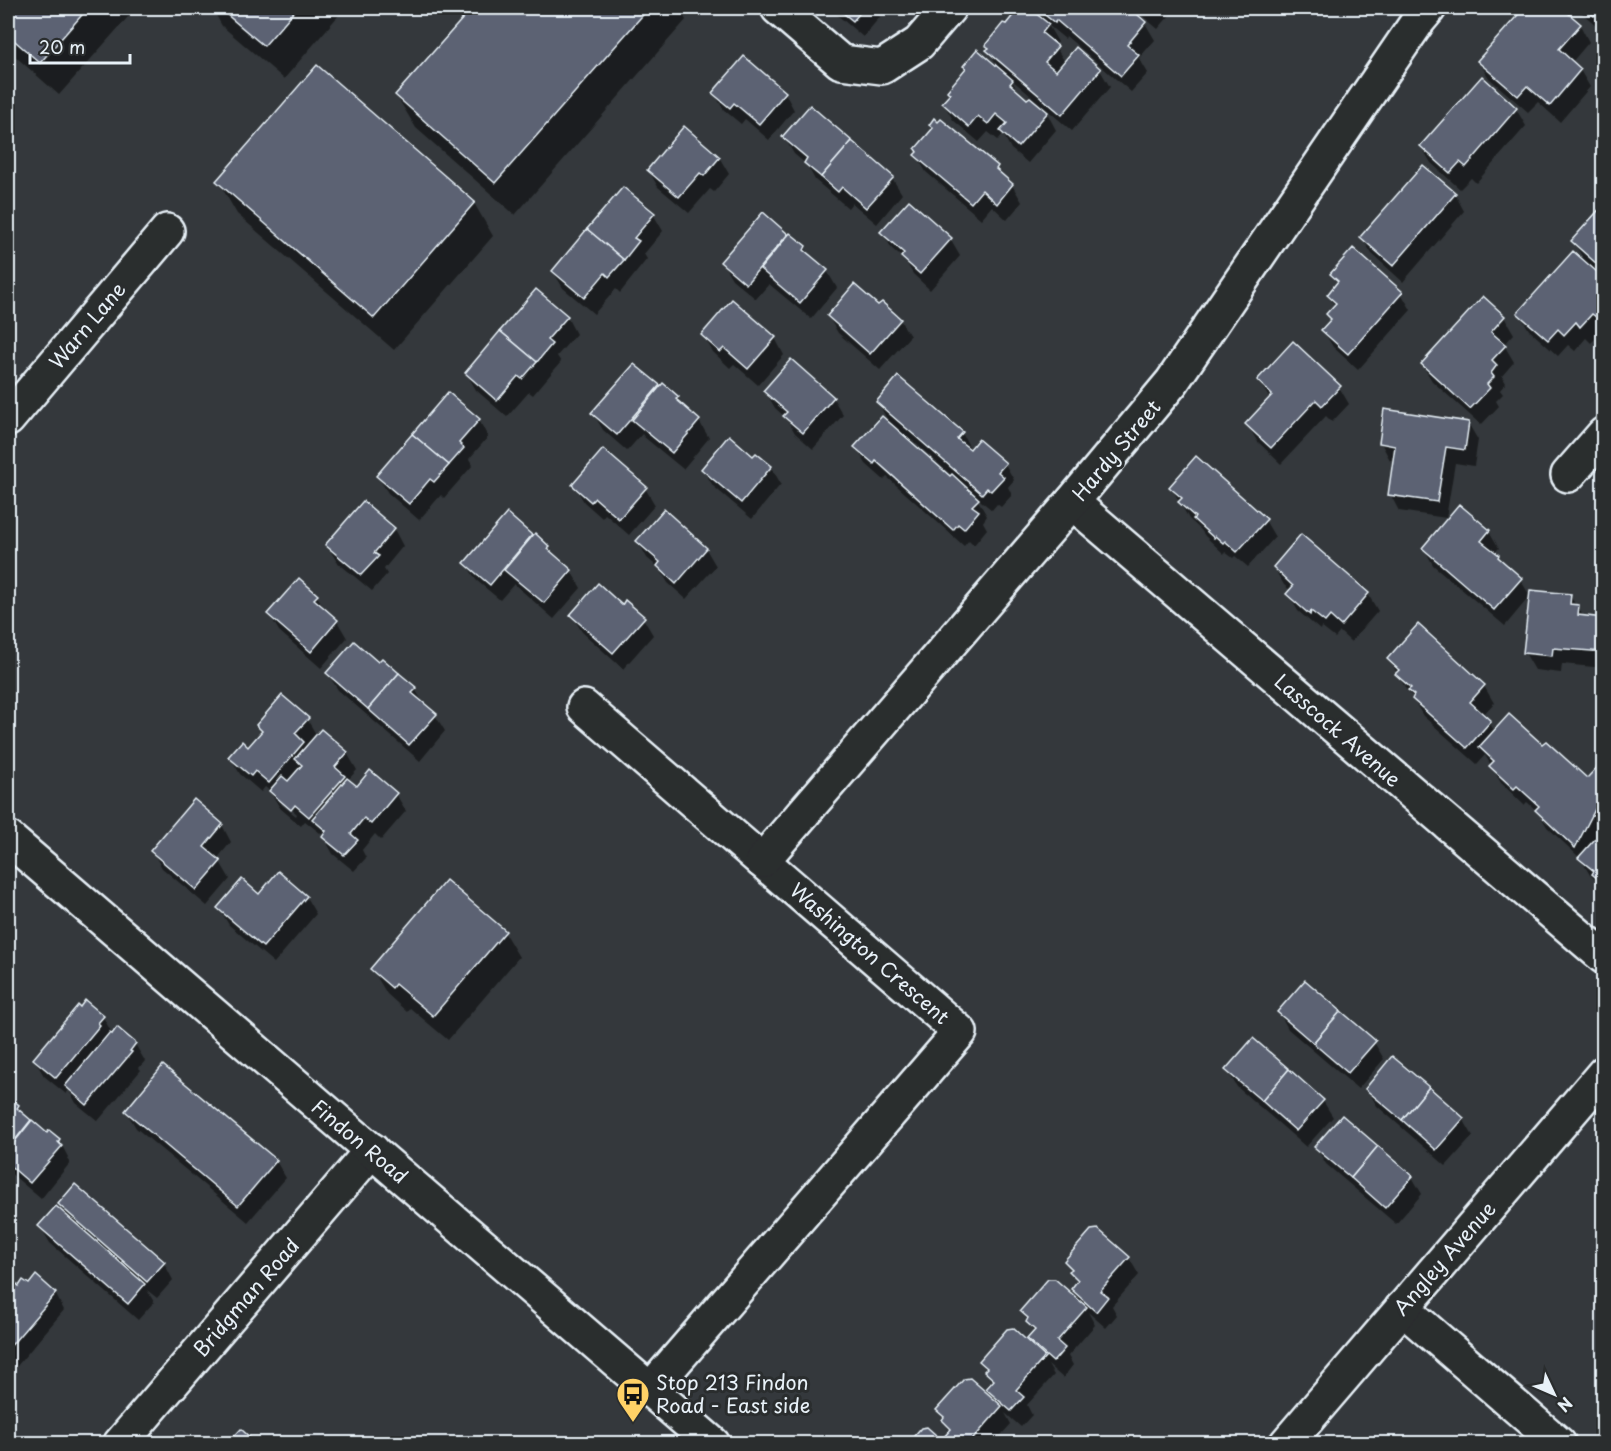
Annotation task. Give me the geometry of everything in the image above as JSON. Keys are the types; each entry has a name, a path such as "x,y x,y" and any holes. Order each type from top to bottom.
{"street":[{"path":"778,8 841,62 882,67 919,43 948,8"},
{"name":"Hardy Street","path":"762,861 1072,502 1172,382 1429,8"},
{"name":"Warn Lane","path":"8,419 167,231"},
{"path":"1568,475 1604,434"},
{"name":"Lasscock Avenue","path":"1072,502 1604,957"},
{"name":"Washington Crescent","path":"584,707 960,1032 650,1390"},
{"name":"Findon Road","path":"8,838 713,1443"},
{"name":"Angley Avenue","path":"1286,1443 1604,1073"},
{"name":"Bridgman Road","path":"120,1443 372,1150"},
{"path":"1402,1308 1558,1443"}],"building":[{"path":"8,8 88,8 40,63 8,35"},
{"path":"219,8 297,8 264,46"},
{"path":"472,8 649,8 495,183 395,95"},
{"path":"837,8 864,8 853,21"},
{"path":"1019,8 1029,8 1049,24 1042,33 1058,46 1045,62 1056,71 1076,47 1101,69 1062,115 986,50 989,48 985,45"},
{"path":"1036,8 1130,8 1146,22 1127,45 1139,55 1121,76 1056,20 1055,23"},
{"path":"1524,8 1562,8 1581,24 1559,49 1581,69 1550,106 1527,86 1518,96 1477,61"},
{"path":"1584,8 1601,8 1594,16"},
{"path":"977,49 1013,80 1010,84 1027,99 1030,97 1048,112 1018,147 1000,131 1007,123 996,114 988,124 978,116 969,127 942,103 950,94 947,91 966,68 963,66"},
{"path":"744,56 786,92 759,124 734,103 730,108 712,93"},
{"path":"317,65 475,202 374,318 216,181"},
{"path":"1482,76 1517,108 1466,167 1460,162 1450,173 1420,146"},
{"path":"810,105 852,141 821,177 804,163 807,158 782,137"},
{"path":"934,118 938,122 941,119 998,166 996,169 1013,184 997,204 982,190 971,203 914,155 917,152 915,149 933,128 929,125"},
{"path":"684,126 720,157 704,176 700,173 679,197 647,170"},
{"path":"852,141 894,177 866,208 842,187 838,192 821,177"},
{"path":"1423,165 1456,193 1393,266 1360,237"},
{"path":"623,187 655,213 634,238 639,241 624,260 587,229"},
{"path":"909,200 952,238 920,274 901,257 904,253 880,232"},
{"path":"1604,204 1604,258 1598,265 1571,241"},
{"path":"763,212 788,234 746,284 720,262"},
{"path":"587,229 624,260 609,277 605,273 584,298 552,271"},
{"path":"790,233 806,246 804,250 828,270 800,303 760,269"},
{"path":"1353,248 1403,292 1348,354 1321,330 1331,319 1326,314 1336,303 1327,295 1338,281 1330,274"},
{"path":"1573,251 1604,278 1604,316 1600,320 1592,314 1580,327 1576,322 1564,335 1558,329 1548,340 1517,313"},
{"path":"854,284 878,305 882,302 901,319 870,354 827,316"},
{"path":"536,289 568,316 547,340 552,344 537,362 500,331"},
{"path":"1483,296 1505,316 1491,332 1506,345 1492,360 1497,365 1491,373 1494,377 1487,384 1490,388 1470,409 1421,364"},
{"path":"732,299 776,337 748,369 724,348 720,352 701,335"},
{"path":"500,331 537,362 522,379 518,376 497,401 465,373"},
{"path":"1293,341 1341,386 1322,406 1316,400 1271,448 1245,424 1272,395 1257,380"},
{"path":"791,359 834,397 803,433 783,416 787,412 763,391"},
{"path":"634,364 660,385 617,435 591,413"},
{"path":"898,376 963,432 957,439 970,449 978,439 1006,463 998,472 1004,477 991,491 987,488 982,494 876,402"},
{"path":"663,383 679,397 676,399 700,420 672,453 632,420"},
{"path":"448,392 480,419 459,443 464,448 449,465 412,434"},
{"path":"1384,409 1469,422 1465,450 1446,447 1437,502 1388,495 1395,446 1379,443"},
{"path":"882,416 979,499 972,506 979,511 964,529 958,524 953,530 876,461 874,464 854,447"},
{"path":"412,434 449,465 434,482 430,479 409,504 376,476"},
{"path":"729,435 753,456 756,453 772,466 741,503 701,469"},
{"path":"603,449 647,487 619,519 595,498 591,502 572,485"},
{"path":"1196,456 1267,519 1237,552 1225,541 1223,543 1215,536 1214,538 1193,519 1195,517 1178,502 1182,498 1169,487"},
{"path":"363,501 395,528 374,553 379,556 361,575 325,545"},
{"path":"1459,504 1490,530 1481,541 1522,578 1494,610 1422,548"},
{"path":"664,509 707,548 676,584 657,566 660,562 636,541"},
{"path":"507,513 532,535 490,585 464,563"},
{"path":"535,533 550,547 548,549 572,570 544,603 504,570"},
{"path":"1301,534 1369,593 1341,626 1330,616 1325,622 1311,611 1310,615 1286,594 1293,586 1273,567"},
{"path":"299,578 318,595 314,599 338,620 311,652 267,614"},
{"path":"598,583 622,605 625,600 645,617 613,653 570,615"},
{"path":"1530,590 1571,594 1570,604 1579,605 1578,615 1604,618 1604,652 1553,648 1552,656 1523,653"},
{"path":"1418,624 1485,685 1470,702 1491,721 1467,748 1412,699 1414,695 1408,690 1411,688 1395,674 1399,670 1387,659"},
{"path":"354,641 378,662 382,658 399,673 368,709 326,673"},
{"path":"399,673 417,688 412,693 437,714 409,745 368,709"},
{"path":"282,695 309,718 295,733 304,742 269,783 255,771 251,776 228,757 242,741 248,747 262,731 256,725"},
{"path":"1509,714 1542,744 1546,741 1587,778 1604,760 1604,792 1575,848 1535,810 1539,806 1517,786 1514,789 1489,766 1494,761 1479,747"},
{"path":"321,729 348,752 335,767 345,776 309,817 295,805 291,810 269,791 282,776 288,781 302,765 295,759"},
{"path":"370,770 397,793 371,824 364,818 351,834 358,840 344,855 322,837 326,831 312,819 347,778 357,786"},
{"path":"194,799 223,824 204,847 221,861 196,890 150,851"},
{"path":"1604,829 1604,884 1592,874 1594,871 1578,858"},
{"path":"278,871 307,896 263,947 217,908 242,879 259,894"},
{"path":"446,880 506,931 433,1016 395,984 392,988 370,969"},
{"path":"1305,980 1341,1011 1313,1043 1277,1012"},
{"path":"85,1000 104,1016 98,1023 100,1025 56,1078 33,1059 78,1005 80,1007"},
{"path":"1341,1011 1376,1041 1348,1073 1313,1043"},
{"path":"117,1027 136,1043 130,1051 132,1052 87,1105 65,1086 110,1032 112,1034"},
{"path":"1253,1038 1289,1069 1262,1101 1225,1070"},
{"path":"1392,1056 1429,1087 1402,1120 1365,1089"},
{"path":"163,1065 277,1160 238,1206 125,1111"},
{"path":"1289,1069 1324,1100 1296,1131 1262,1101"},
{"path":"1429,1087 1464,1118 1436,1150 1402,1120"},
{"path":"8,1096 19,1105 17,1108 31,1120 8,1149"},
{"path":"1342,1115 1378,1146 1351,1178 1314,1147"},
{"path":"32,1120 47,1133 49,1130 60,1139 58,1142 62,1146 30,1183 8,1164 8,1150"},
{"path":"1378,1146 1413,1176 1385,1208 1351,1178"},
{"path":"75,1184 165,1262 147,1282 58,1204"},
{"path":"56,1206 145,1284 128,1304 38,1226"},
{"path":"1098,1229 1130,1257 1100,1291 1108,1297 1096,1312 1071,1289 1078,1280 1069,1271 1072,1269 1064,1261 1091,1230"},
{"path":"36,1275 56,1293 8,1349 8,1276 19,1286 23,1280 29,1284"},
{"path":"1048,1279 1055,1279 1087,1307 1057,1341 1065,1348 1053,1362 1027,1339 1035,1330 1026,1322 1028,1318 1020,1311"},
{"path":"1013,1328 1045,1357 1016,1390 1024,1397 1011,1411 986,1389 994,1380 984,1371 987,1368 979,1361 1007,1329"},
{"path":"970,1378 1002,1406 973,1439 978,1444 950,1444 943,1438 951,1429 942,1420 944,1417 936,1410 964,1379"},
{"path":"927,1427 946,1444 907,1444 921,1428"},
{"path":"241,1429 257,1444 227,1444"}],"place":[{"name":"Stop 213 Findon Road - East side","path":"633,1423"}]}
